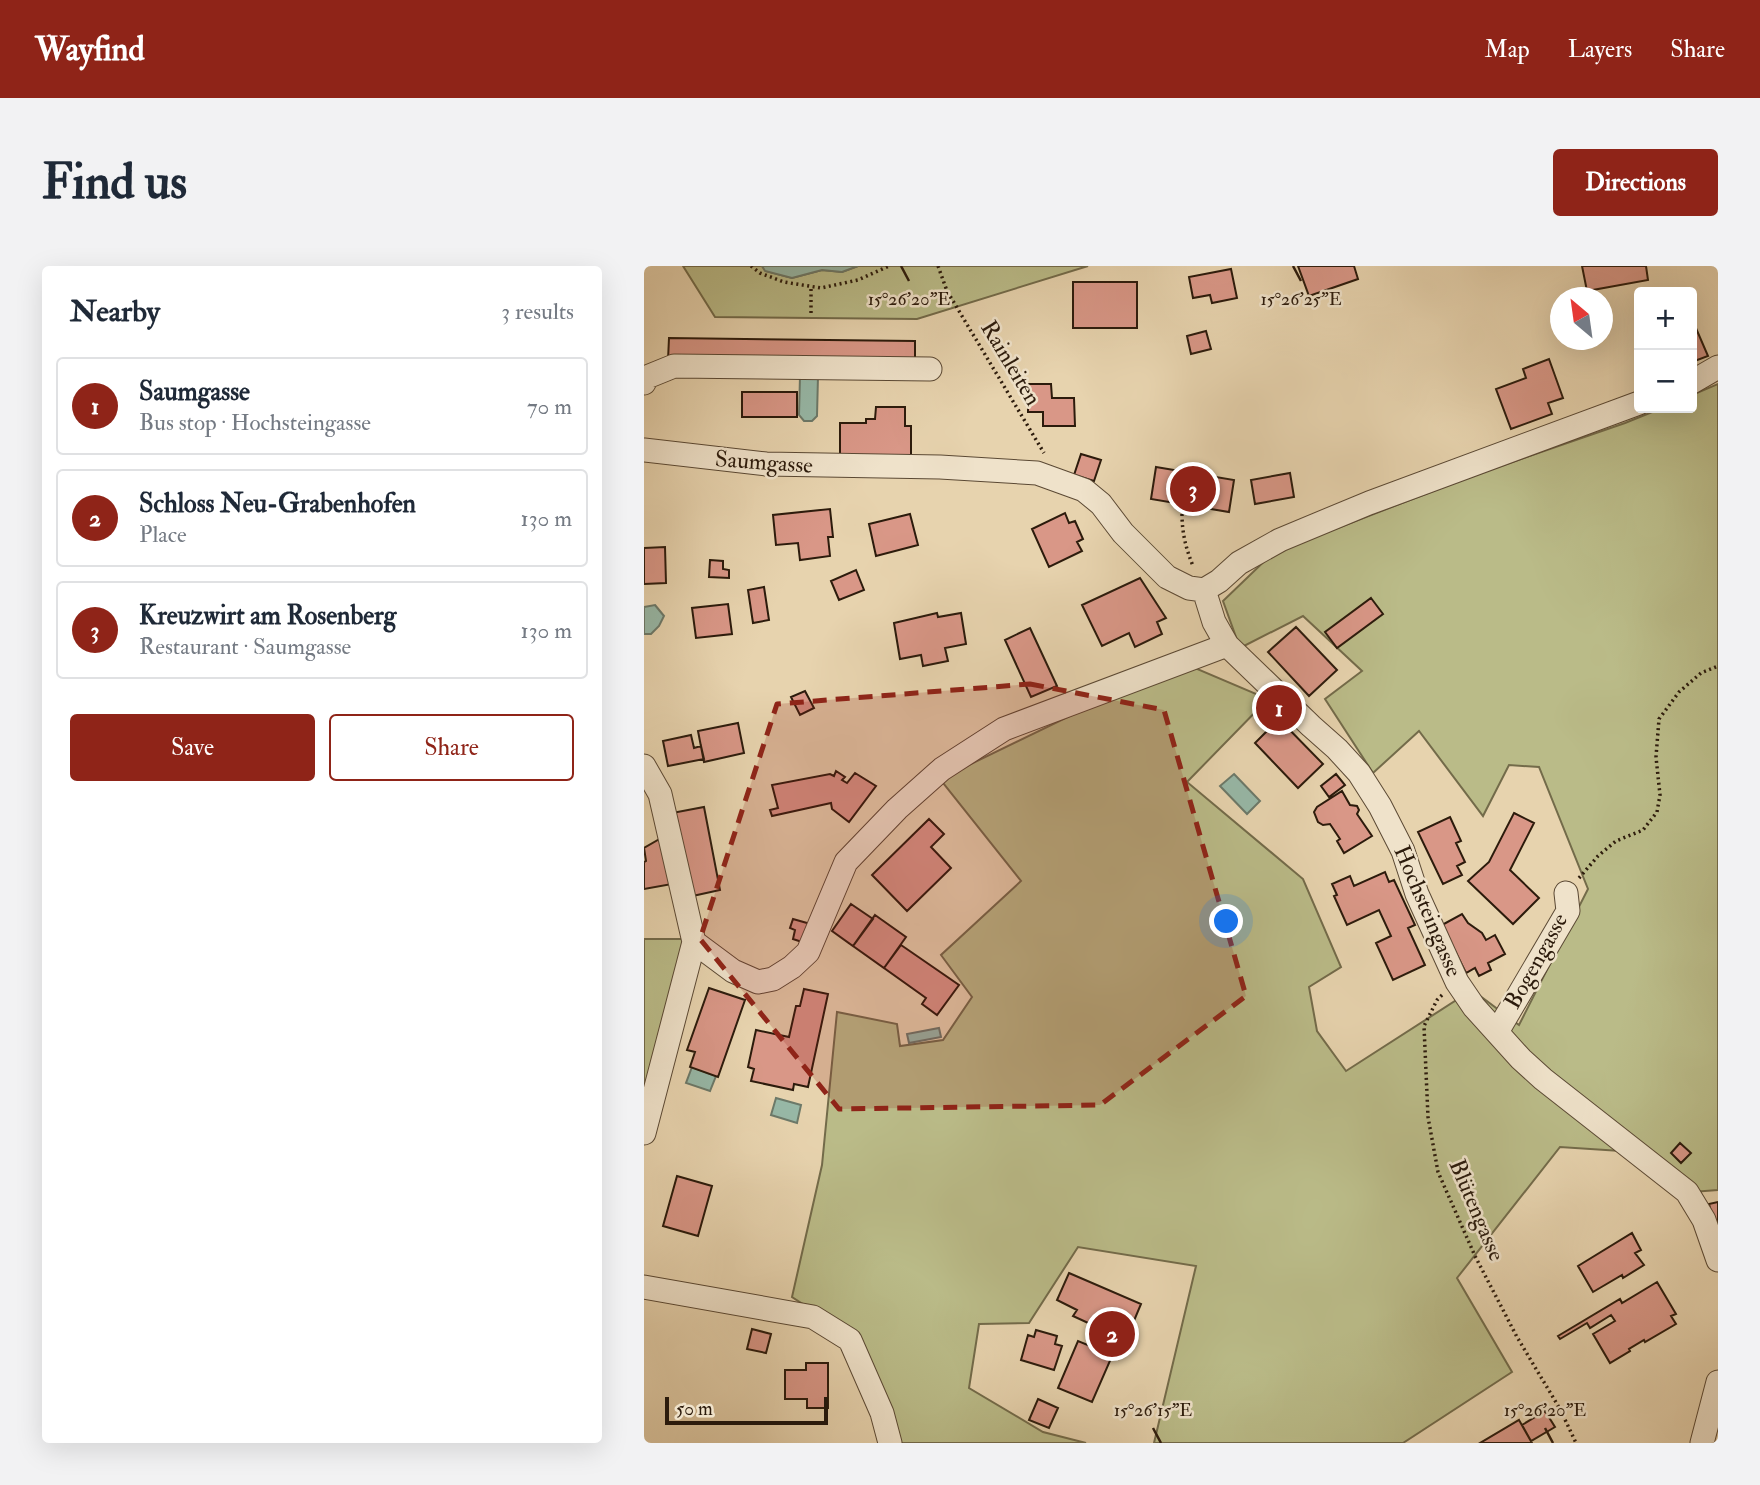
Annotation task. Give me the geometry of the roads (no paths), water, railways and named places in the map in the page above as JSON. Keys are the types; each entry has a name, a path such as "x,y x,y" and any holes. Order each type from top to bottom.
{"street":[{"path":"644,383 647,377 674,366 930,369"},
{"path":"1697,379 1718,367"},
{"path":"1204,590 1239,563 1280,540 1369,503 1634,405"},
{"name":"Saumgasse","path":"644,450 766,464 940,467 1037,472 1084,490 1101,504 1123,533 1167,578 1189,588 1204,590"},
{"name":"Hochsteingasse","path":"1204,590 1214,622 1227,645 1359,773 1380,806 1403,852 1417,894 1457,982 1474,1007 1543,1079 1686,1192 1704,1220 1718,1260"},
{"path":"694,942 733,971 758,982 773,979 792,967 808,952 846,862 897,809 942,769 1004,729 1227,645"},
{"path":"644,766 660,794 694,942 644,1133"},
{"name":"Bogengasse","path":"1497,1032 1568,911 1566,893"},
{"path":"644,1287 813,1317 850,1340 882,1413 890,1443"},
{"path":"1702,1443 1718,1382"}],"place":[{"name":"Kreuzwirt am Rosenberg","path":"1193,489"},
{"name":"Saumgasse","path":"1279,708"},
{"name":"Schloss Neu-Grabenhofen","path":"1112,1334"}]}
